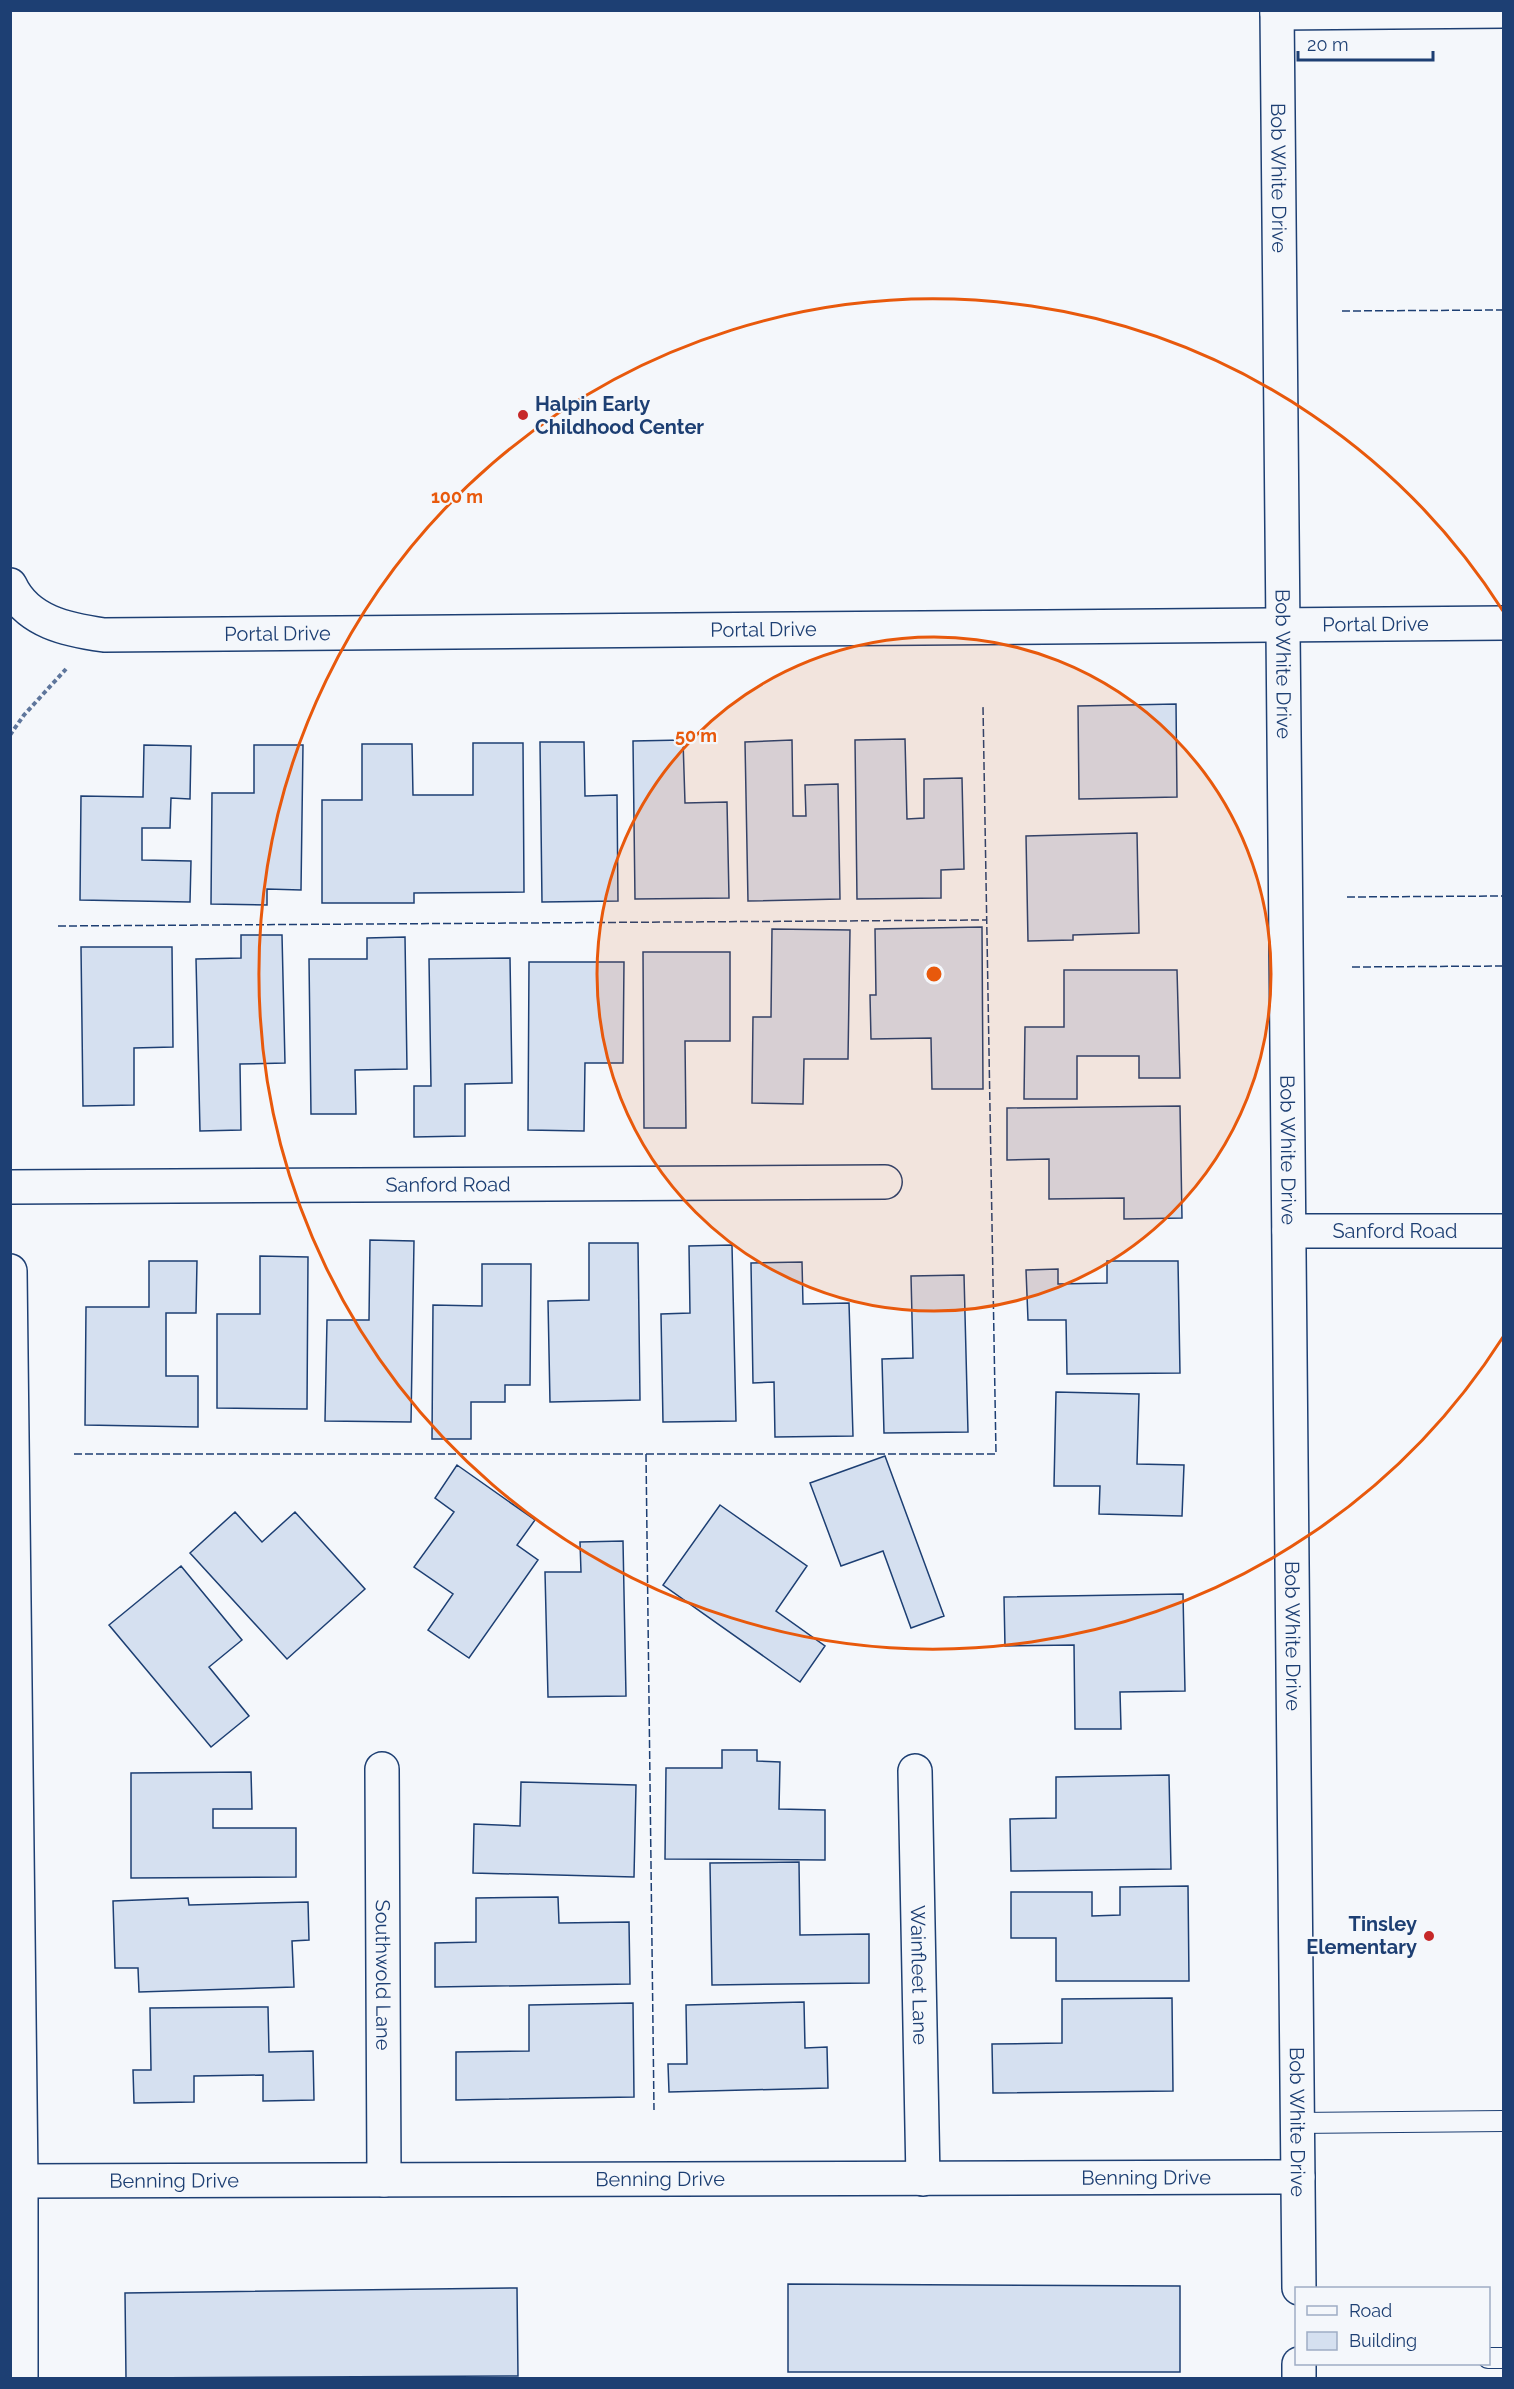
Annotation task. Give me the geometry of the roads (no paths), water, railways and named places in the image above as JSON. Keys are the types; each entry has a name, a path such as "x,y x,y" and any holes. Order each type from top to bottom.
{"street":[{"path":"1277,12 1503,11"},
{"name":"Bob White Drive","path":"1277,12 1299,2287"},
{"name":"Portal Drive","path":"20,597 49,623 73,631 104,635 1503,623"},
{"name":"Sanford Road","path":"10,1186 885,1182"},
{"name":"Sanford Road","path":"1289,1232 1503,1231"},
{"path":"10,1271 21,2181 21,2379"},
{"name":"Southwold Lane","path":"382,1769 384,2180"},
{"name":"Wainfleet Lane","path":"915,1771 923,2179"},
{"name":"Benning Drive","path":"21,2181 1298,2177"}],"lane":[{"path":"1297,2123 1503,2121"}],"place":[{"name":"Halpin Early Childhood Center","path":"523,415"},
{"name":"Tinsley Elementary","path":"1429,1936"}]}
